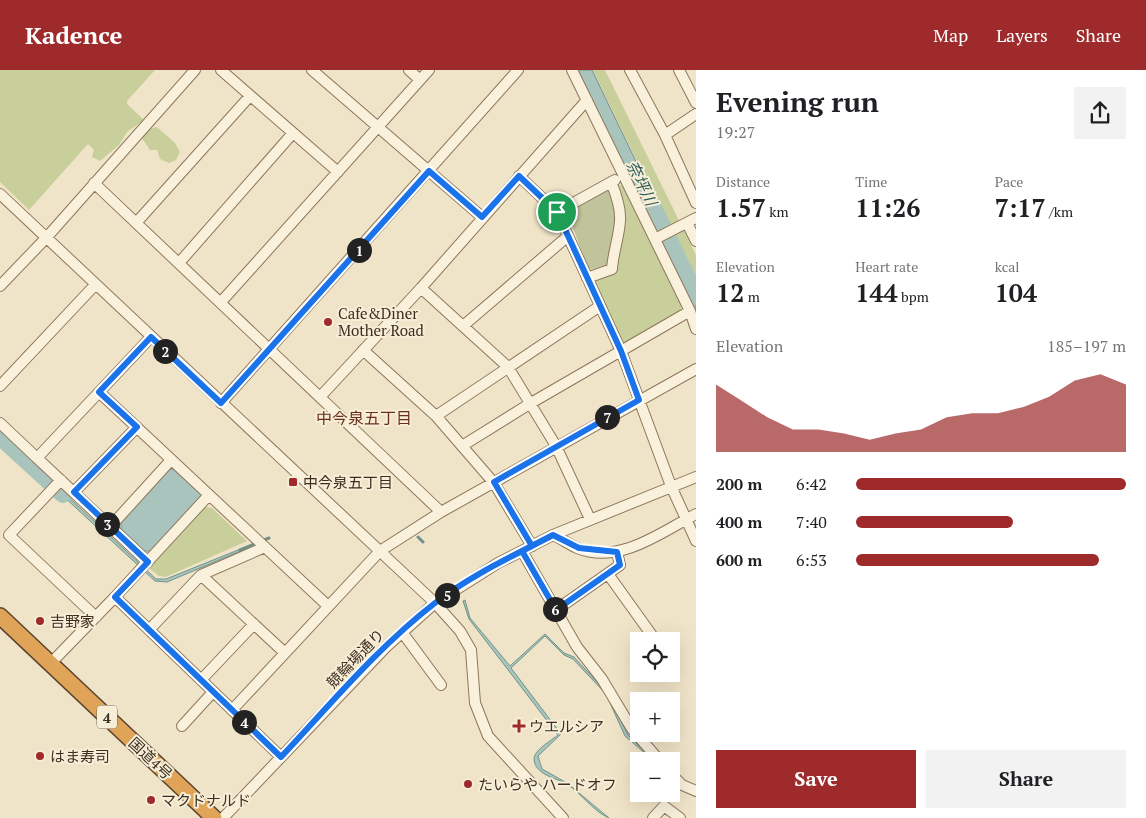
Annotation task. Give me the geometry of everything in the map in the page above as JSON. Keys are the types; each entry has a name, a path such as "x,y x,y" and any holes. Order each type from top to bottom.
{"highway":[{"name":"国道4号","path":"0,616 214,818"}],"street":[{"path":"0,286 47,237 195,70"},
{"path":"221,70 338,172"},
{"path":"312,70 482,217"},
{"path":"409,70 420,80"},
{"path":"221,302 429,70"},
{"path":"221,403 518,70"},
{"path":"572,70 690,311 696,329"},
{"path":"630,70 665,135 696,202"},
{"path":"679,70 696,103"},
{"path":"136,224 250,96"},
{"path":"320,397 421,288 587,100"},
{"path":"665,135 696,114"},
{"path":"179,263 293,133"},
{"path":"557,212 624,175"},
{"path":"519,176 557,212 621,351 671,486 691,517 696,541"},
{"path":"587,278 612,269 620,221 617,196 611,182"},
{"path":"94,183 441,512"},
{"path":"0,194 435,603 460,631 471,650 475,702 488,736 563,818"},
{"path":"655,239 692,221 696,241"},
{"path":"463,326 568,236"},
{"path":"0,386 95,285"},
{"path":"421,288 508,367 556,446 590,519"},
{"path":"436,416 600,306"},
{"path":"462,446 531,403 690,311"},
{"path":"37,458 151,337"},
{"path":"363,350 436,416 494,482 532,546"},
{"path":"232,710 380,551 441,512 696,368"},
{"path":"99,392 328,606"},
{"path":"0,423 148,562"},
{"path":"74,492 137,427"},
{"path":"110,526 171,460"},
{"name":"競輪場通り","path":"223,818 402,632 435,603 478,575 553,535 696,477"},
{"path":"61,480 9,535 96,617"},
{"path":"50,664 209,495"},
{"path":"553,535 579,548 617,552 639,545 691,517"},
{"path":"149,630 201,576 265,547"},
{"path":"522,551 577,647 602,679 632,729 652,752"},
{"path":"556,610 620,565 617,552"},
{"path":"608,574 650,632"},
{"path":"201,576 285,653"},
{"path":"115,597 281,757"},
{"path":"201,680 254,624"},
{"path":"402,632 441,685"},
{"path":"182,726 213,692"},
{"path":"680,783 696,791"},
{"path":"653,818 664,806 680,818"}],"green space":[{"path":"0,70 155,70 127,101 127,104 144,120 127,132 119,145 100,161 92,157 94,150 88,144 29,210 0,182"},
{"path":"593,70 605,70 696,255 696,281 675,239 663,245 655,230 667,224"},
{"path":"157,127 175,143 180,152 176,160 169,163 160,159 157,150 150,150 141,137 148,129"},
{"path":"618,185 621,185 626,190 682,306 679,312 626,344 619,342 592,281 615,271"},
{"path":"611,186 617,211 609,264 589,270 566,210"},
{"path":"206,507 212,508 247,541 166,577 159,576 149,568"}],"water":[{"path":"577,70 592,70 666,224 656,229"},
{"path":"675,240 696,283 696,315 664,246"},
{"path":"168,469 177,469 201,492 201,498 152,551 144,551 121,529 121,522"},
{"path":"64,493 156,579 166,579 243,548 243,550 167,582 155,581 62,495"},
{"path":"465,600 470,618 510,666 545,634 564,653 574,657 608,694 630,740 625,736 606,694 573,659 564,655 545,636 511,668 561,734 538,756 542,769 567,783 609,818 567,784 538,769 534,759 537,752 558,735 469,619 463,601"},
{"path":"632,742 635,742 644,752"}],"waterway":[{"name":"奈坪川","path":"651,204 696,296"},
{"path":"0,436 63,494"},
{"path":"418,537 423,542"},
{"path":"240,550 269,538"}],"place":[{"name":"Cafe&Diner Mother Road","path":"328,322"},
{"name":"中今泉五丁目","path":"293,482"},
{"name":"吉野家","path":"40,621"},
{"name":"ウエルシア","path":"519,726"},
{"name":"はま寿司","path":"40,756"},
{"name":"たいらや ハードオフ","path":"468,784"},
{"name":"マクドナルド","path":"151,800"}],"district":[{"name":"中今泉五丁目","path":"364,418"}],"route":[{"path":"557,212 519,176 482,217 429,171 221,403 151,337 99,392 137,427 74,492 148,562 115,597 281,757 386,647 420,615 457,588 498,563 522,551 532,546 553,535 579,548 614,554 617,552 620,565 556,610 522,551 532,546 494,482 639,400 621,351 557,212"}]}
